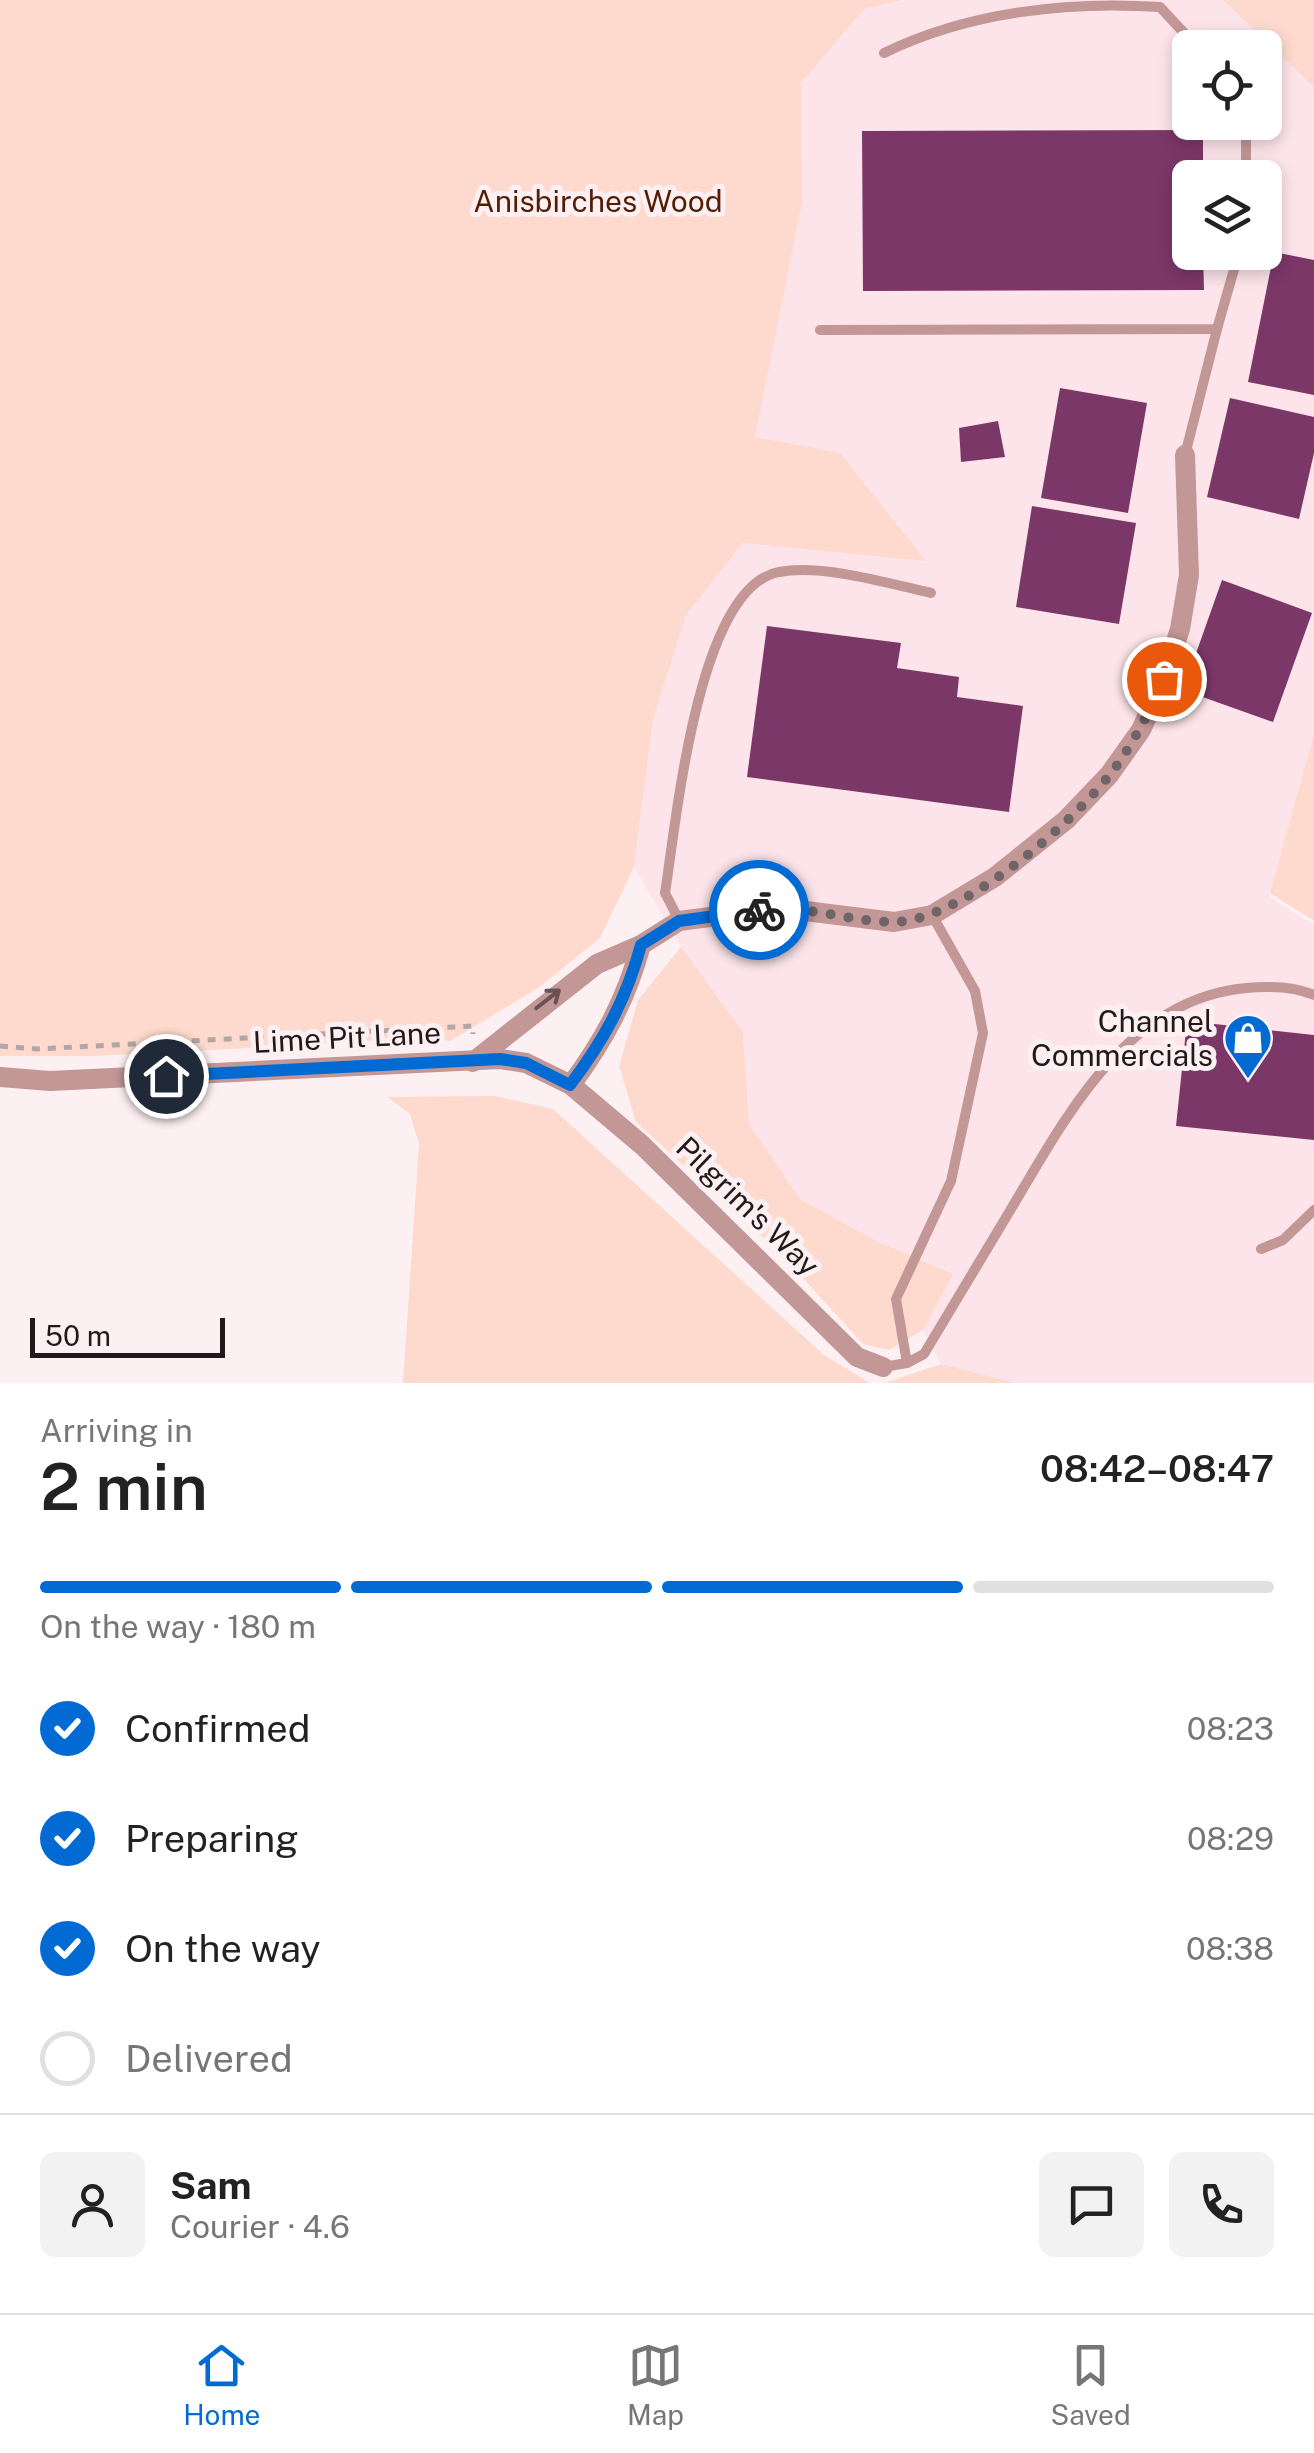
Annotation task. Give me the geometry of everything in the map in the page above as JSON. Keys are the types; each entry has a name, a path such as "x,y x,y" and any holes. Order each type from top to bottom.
{"street":[{"path":"472,1062 597,964 641,945 679,921 781,908 894,922 932,916 995,877 1066,820 1110,775 1141,730 1180,629 1190,575 1185,455"},
{"path":"570,1085 606,1037 628,994 641,945"},
{"name":"Lime Pit Lane","path":"0,1076 50,1081 500,1059 526,1063 570,1085"},
{"name":"Pilgrim's Way","path":"570,1085 642,1146 857,1357 884,1368"}],"lane":[{"path":"884,53 919,36 1020,11 1160,7 1181,30"},
{"path":"1185,455 1234,270"},
{"path":"820,330 1217,329"},
{"path":"679,921 665,893 696,711 708,660 740,598 776,572 850,575 931,593"},
{"path":"906,1363 896,1299 910,1260 951,1182 982,1033 975,991 932,916"},
{"path":"884,1368 924,1354 1075,1102 1121,1048 1169,1012 1217,991 1271,986 1314,995"},
{"path":"1261,1250 1283,1240 1314,1210"}],"path":[{"path":"0,1046 38,1049 473,1026 472,1062"}],"shaded area":[{"path":"903,0 1223,0 1254,30 1172,30 1172,140 1282,140 1282,56 1314,87 1314,734 1269,897 1314,925 1314,1383 1016,1383 941,1364 923,1330 952,1274 880,1243 800,1199 749,1124 743,1032 681,947 634,867 653,719 686,615 743,543 925,560 840,453 754,438 802,203 801,83 864,9"}],"green space":[{"name":"Anisbirches Wood","path":"0,0 903,0 864,9 801,83 802,203 755,437 840,453 926,561 743,543 686,615 653,719 634,867 600,938 538,988 450,1041 430,1038 96,1056 0,1056"},
{"path":"1223,0 1314,0 1314,87 1282,56 1282,30 1254,30"},
{"path":"1314,734 1314,921 1270,893"},
{"path":"681,947 743,1032 749,1124 800,1199 880,1243 953,1274 923,1330 889,1350 863,1344 781,1254 636,1122 619,1066 638,1000"},
{"path":"495,1096 553,1109 824,1355 870,1383 403,1383 419,1144 410,1114 387,1097"},
{"path":"941,1364 1016,1383 885,1383"}],"building":[{"path":"1172,130 1172,140 1203,140 1203,160 1172,160 1172,270 1203,270 1204,290 863,291 862,131"},
{"path":"1282,254 1314,260 1314,395 1248,382 1270,270 1282,270"},
{"path":"1060,388 1147,403 1128,513 1041,498"},
{"path":"1230,398 1314,417 1314,453 1299,519 1207,497"},
{"path":"998,421 1005,457 961,462 959,428"},
{"path":"1032,506 1136,523 1119,624 1016,607"},
{"path":"1222,580 1312,613 1273,722 1183,690"},
{"path":"767,626 901,643 897,668 959,677 957,697 1023,706 1009,812 747,777"},
{"name":"Channel Commercials","path":"1187,1021 1314,1035 1314,1140 1176,1126"}],"way so far":[{"path":"759,910 841,913 894,922 932,916 995,877 1066,820 1110,775 1141,730 1164,679"}],"place":[{"name":"Channel Commercials","path":"1248,1080"}],"route":[{"path":"166,1076 500,1059 526,1063 570,1085 606,1037 628,994 641,945 679,921 759,910"}]}
